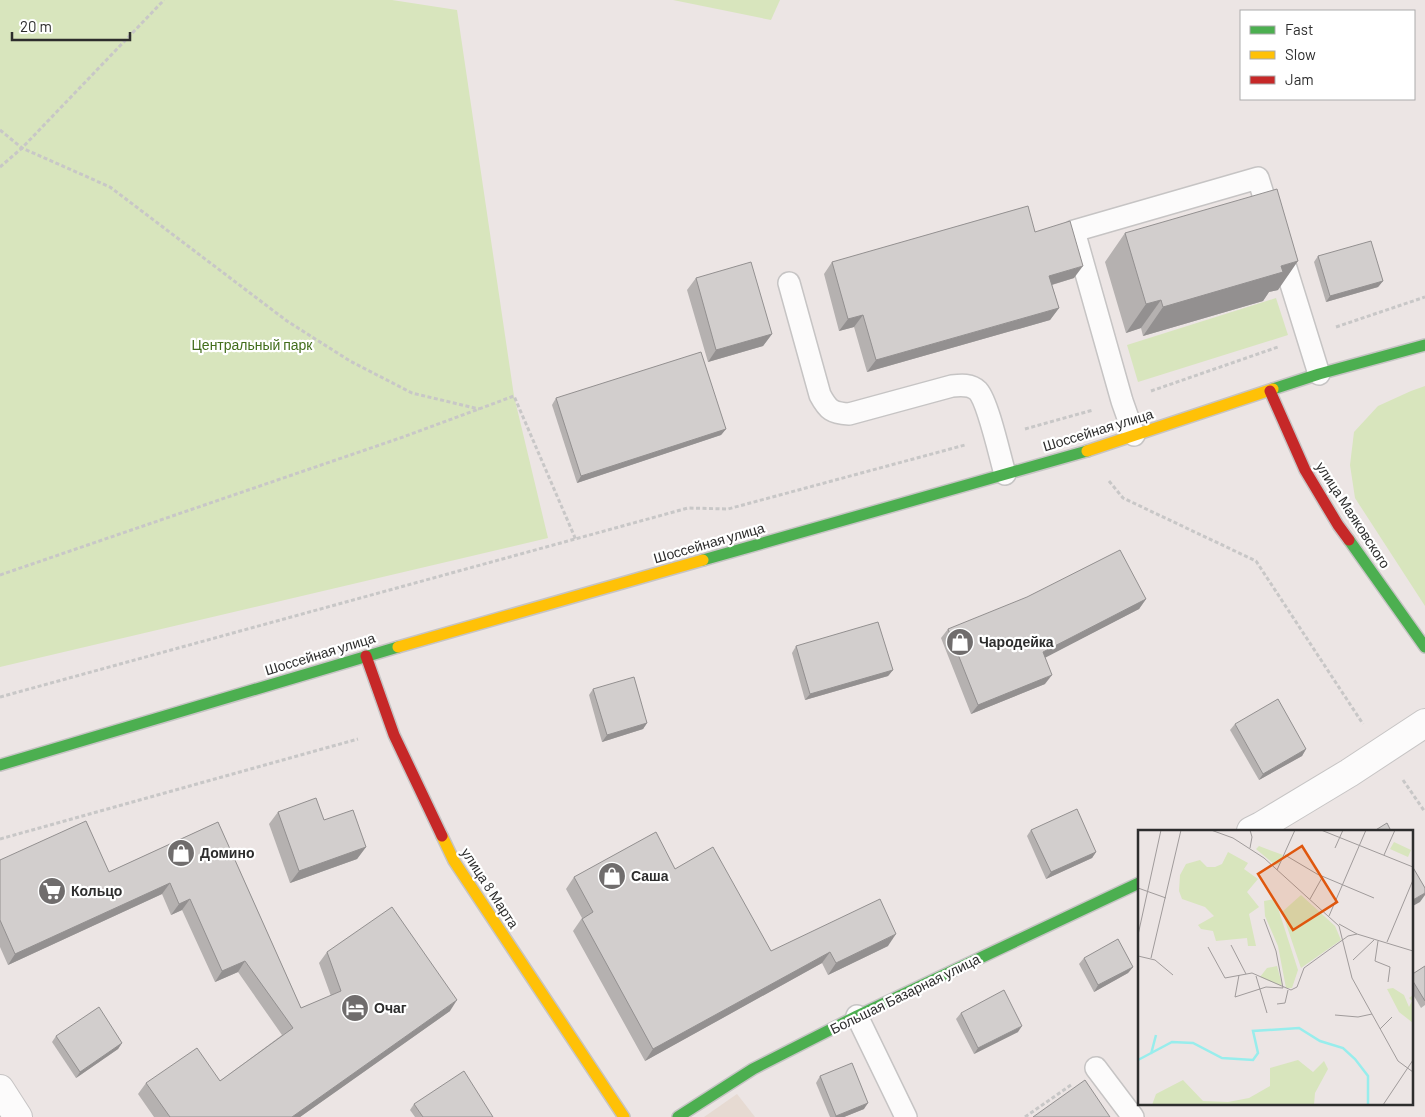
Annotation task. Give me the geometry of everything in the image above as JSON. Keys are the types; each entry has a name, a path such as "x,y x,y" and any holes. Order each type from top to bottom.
{"main road":[{"name":"Шоссейная улица","path":"0,765 366,656 1097,448 1319,374 1425,345"},
{"name":"улица Маяковского","path":"1270,391 1305,470 1338,525 1425,647"},
{"name":"улица 8 Марта","path":"366,656 394,735 454,861 624,1117"},
{"name":"Большая Базарная улица","path":"678,1117 753,1069 857,1016 1138,884"}],"street":[{"path":"1253,830 1341,778 1425,723"},
{"path":"0,1089 18,1117"}],"lane":[{"path":"1134,435 1122,401 1074,231 1258,178 1319,374"},
{"path":"788,283 820,395 826,407 837,413 849,414 952,386 967,385 978,391 985,403 1005,474"},
{"path":"857,1016 906,1117"},
{"path":"1096,1068 1133,1117"}],"path":[{"path":"0,167 22,148 164,0"},
{"path":"0,130 22,148 110,187 286,321 350,361 412,393 479,409"},
{"path":"0,697 688,508 728,509 1084,412 1122,401 1425,297"},
{"path":"0,575 403,437 514,396 576,540"},
{"path":"1084,412 1105,475 1123,498 1256,561 1364,726"},
{"path":"0,839 360,738"},
{"path":"1402,779 1425,812"},
{"path":"1025,1117 1096,1068"}],"shaded area":[{"path":"737,1094 755,1117 704,1117"}],"green space":[{"name":"Центральный парк","path":"0,0 392,0 457,10 514,396 548,538 0,667"},
{"path":"673,0 780,0 771,20"},
{"path":"1276,298 1288,335 1138,382 1127,345"},
{"path":"1425,386 1425,606 1355,498 1350,465 1354,432 1378,406"}],"building":[{"path":"1277,189 1298,261 1281,266 1283,272 1163,307 1161,300 1146,304 1125,233"},
{"path":"1028,206 1035,232 1070,221 1083,266 1049,276 1059,308 876,360 863,315 848,319 832,262"},
{"path":"1371,241 1383,281 1330,296 1318,256"},
{"path":"751,262 772,334 716,350 696,278"},
{"path":"701,352 726,429 581,476 556,398"},
{"path":"1120,550 1146,599 1043,652 1052,675 978,705 948,629 1027,597"},
{"path":"878,622 893,670 810,694 796,646"},
{"path":"634,677 647,723 607,735 593,689"},
{"path":"1278,699 1306,749 1263,774 1235,724"},
{"path":"316,798 324,820 353,810 366,847 299,871 278,812"},
{"path":"1077,809 1096,852 1051,872 1031,830"},
{"path":"86,821 109,872 218,822 301,1008 341,991 327,952 392,907 457,1000 292,1117 170,1117 146,1083 197,1048 220,1081 293,1028 245,961 222,971 190,899 179,904 170,883 15,954 0,920 0,860"},
{"path":"1387,823 1390,830 1376,830"},
{"path":"656,832 675,869 713,847 771,951 880,899 896,934 836,963 830,952 653,1049 582,919 593,912 574,877"},
{"path":"1412,866 1425,888 1425,893 1412,900"},
{"path":"1118,939 1133,967 1098,985 1084,958"},
{"path":"1425,966 1425,1001 1412,980 1412,974"},
{"path":"1004,990 1022,1026 978,1048 961,1013"},
{"path":"99,1007 122,1043 80,1072 56,1036"},
{"path":"852,1063 868,1103 836,1116 820,1076"},
{"path":"464,1071 493,1117 423,1117 414,1104"},
{"path":"1085,1080 1110,1117 1033,1117"}],"traffic: fast":[{"path":"1273,389 1319,374 1425,345"},
{"path":"703,560 1087,451"},
{"path":"1349,540 1425,647"},
{"path":"0,765 398,647"},
{"path":"678,1117 753,1069 857,1016 1138,883"}],"traffic: slow":[{"path":"1087,451 1273,389"},
{"path":"398,647 703,560"},
{"path":"442,836 454,861 624,1117"}],"traffic: jam":[{"path":"1270,391 1305,470 1349,540"},
{"path":"366,656 394,735 442,836"}],"place":[{"name":"Чародейка","path":"960,642"},
{"name":"Домино","path":"181,853"},
{"name":"Саша","path":"612,876"},
{"name":"Кольцо","path":"52,891"},
{"name":"Очаг","path":"355,1008"}]}
